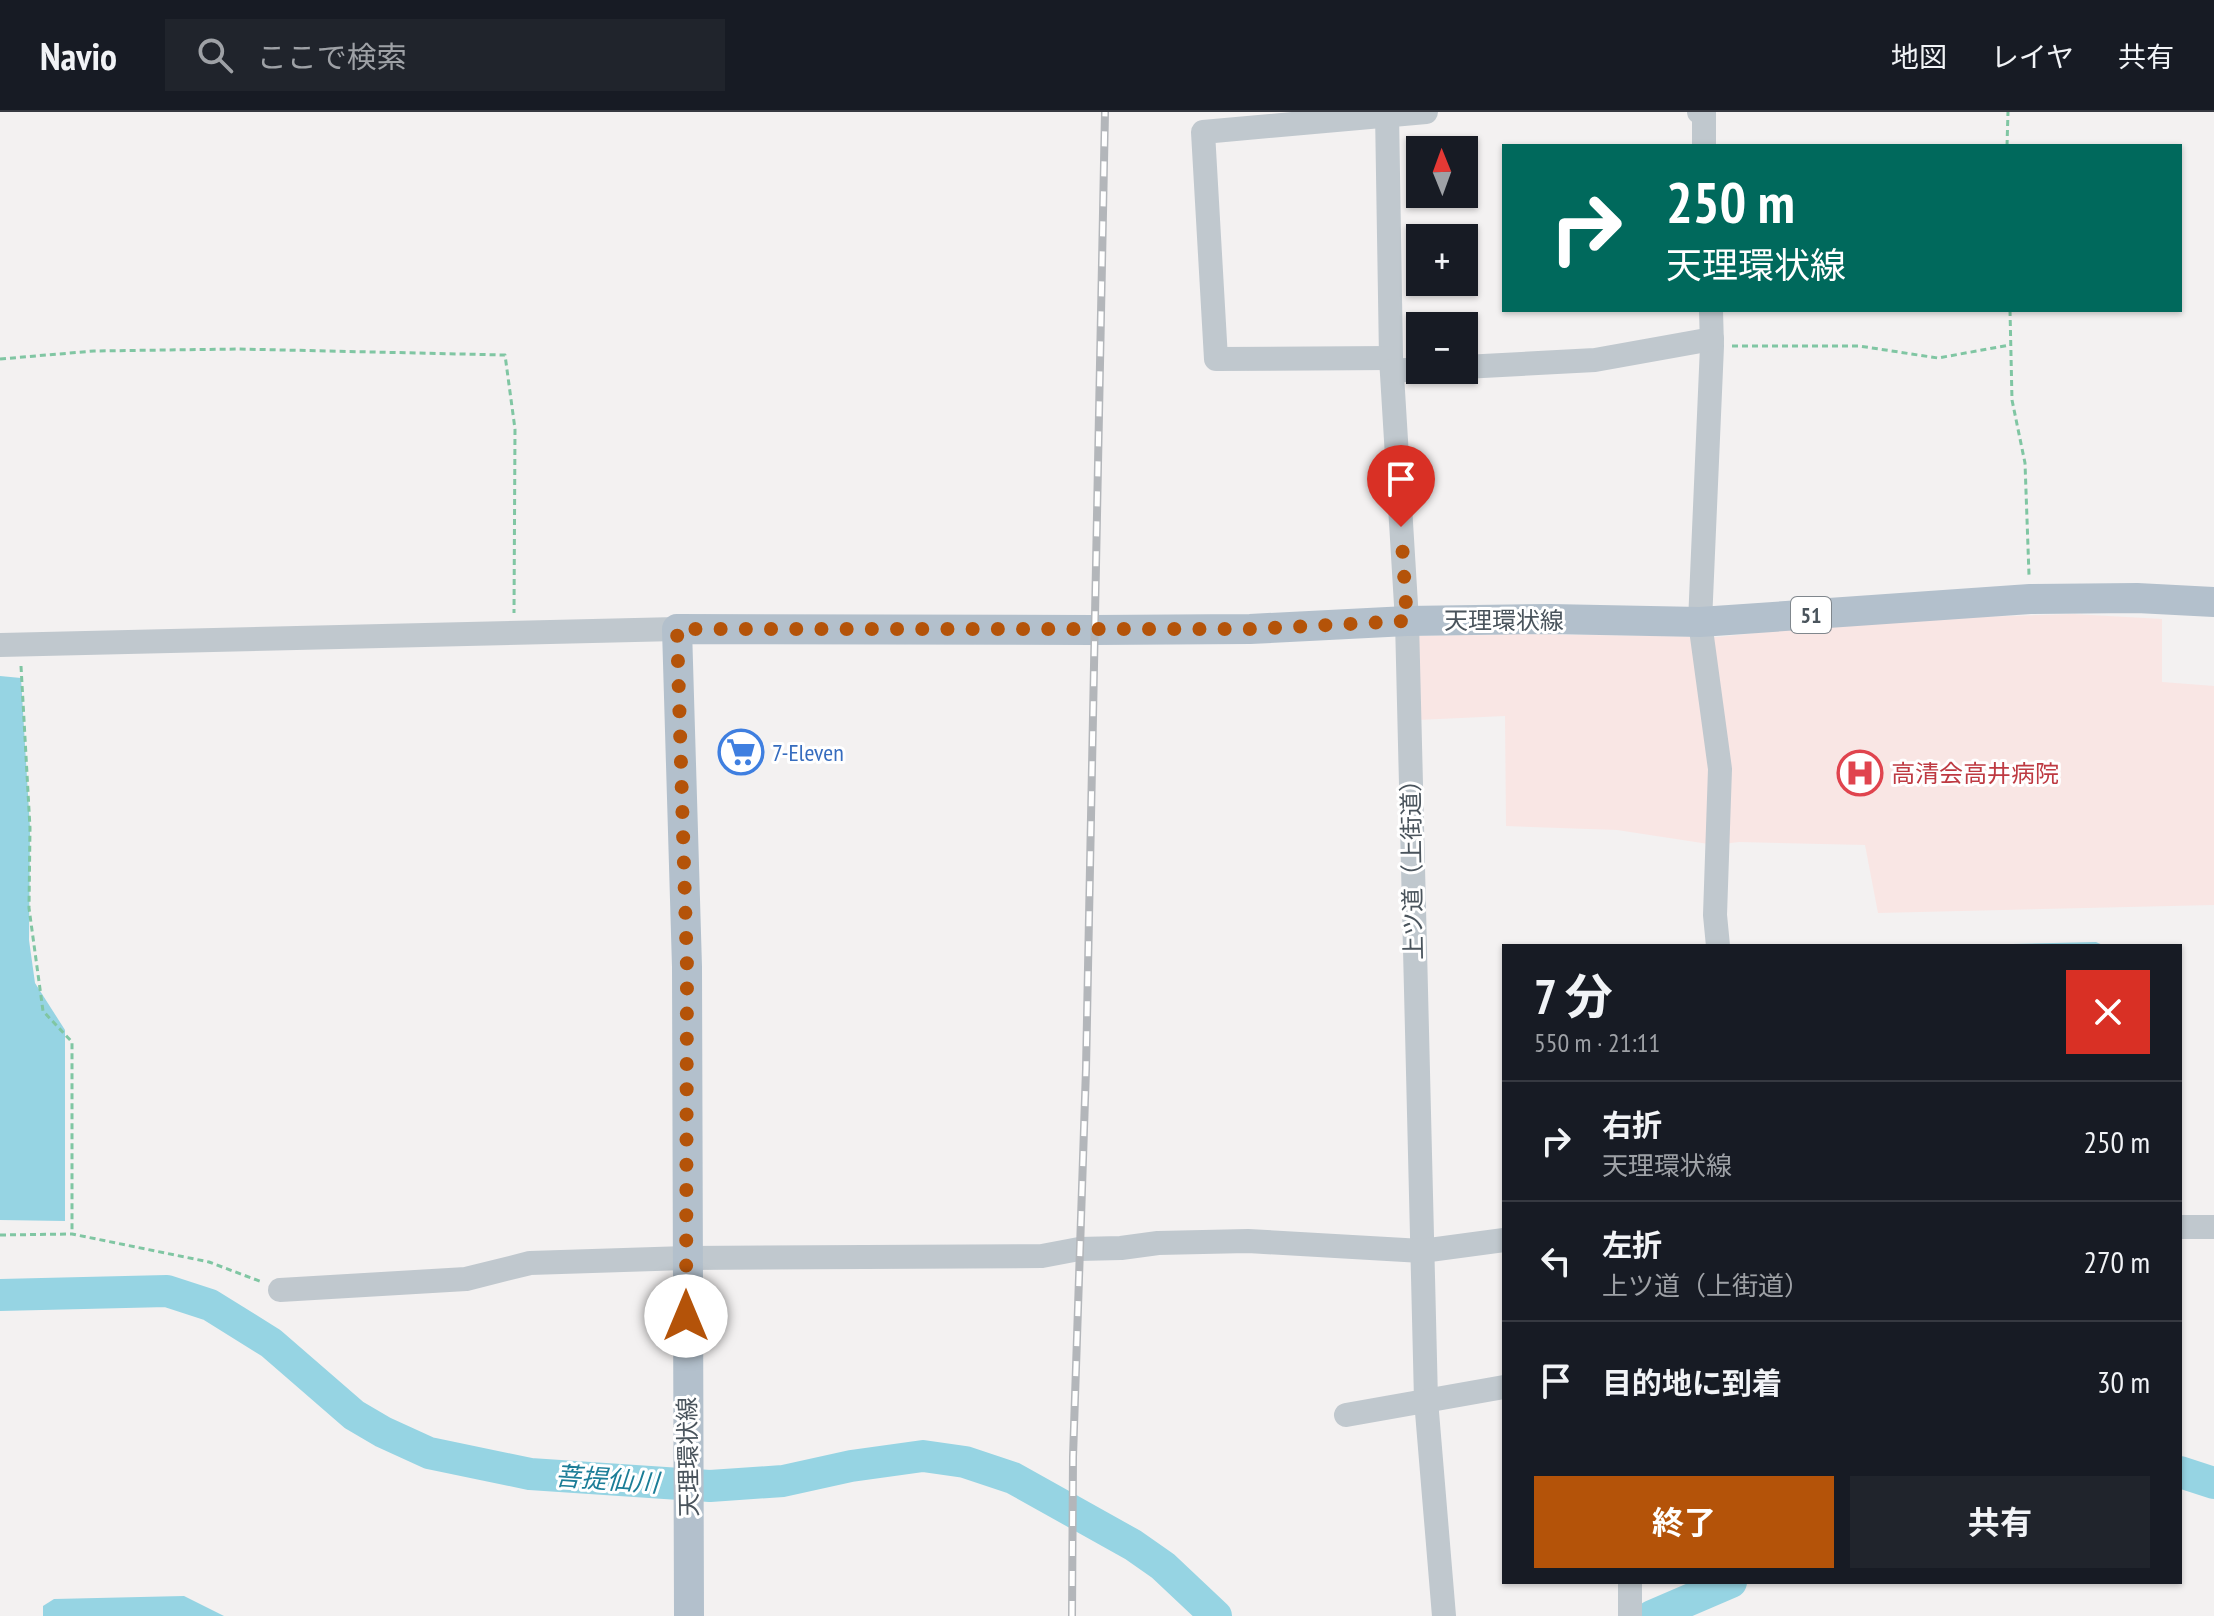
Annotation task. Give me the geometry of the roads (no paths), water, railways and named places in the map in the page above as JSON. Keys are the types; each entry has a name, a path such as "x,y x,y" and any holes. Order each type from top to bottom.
{"main road":[{"name":"天理環状線","path":"689,1616 687,967 677,629 1234,629 1407,621 1550,619 1700,622 2030,599 2137,598 2214,602"}],"street":[{"path":"1406,367 1216,359 1203,132 1426,112"},
{"path":"1699,112 1704,112 1704,144"},
{"name":"上ツ道（上街道）","path":"1387,115 1391,365 1407,621 1426,1400 1444,1616"},
{"path":"1711,312 1700,622 1720,769 1715,915 1718,944"},
{"path":"1478,366 1595,360 1712,342"},
{"path":"10,645 677,629"},
{"path":"2182,1227 2214,1227"},
{"path":"280,1290 466,1279 530,1263 686,1258 1042,1256 1079,1249 1158,1243 1248,1241 1422,1251 1502,1240"},
{"path":"1346,1415 1502,1387"},
{"path":"1630,1584 1630,1616"}],"water":[{"path":"0,676 21,678 30,828 29,940 35,983 65,1030 65,1221 0,1220"},
{"path":"2096,942 2100,944 2012,944"},
{"path":"184,1596 224,1616 43,1616 43,1606 54,1599"}],"waterway":[{"name":"菩提仙川","path":"0,1295 167,1291 210,1305 271,1343 354,1415 383,1432 429,1453 530,1474 710,1486 783,1481 851,1466 923,1456 965,1462 1013,1478 1133,1545 1163,1566 1216,1616"},
{"name":"菩提仙川","path":"2182,1473 2214,1483"},
{"name":"菩提仙川","path":"1652,1616 1726,1584"}],"railway":[{"path":"1072,1616 1073,1457 1086,1069 1105,112"}],"place":[{"name":"7-Eleven","path":"741,752"},
{"name":"高清会高井病院","path":"1860,773"}]}
